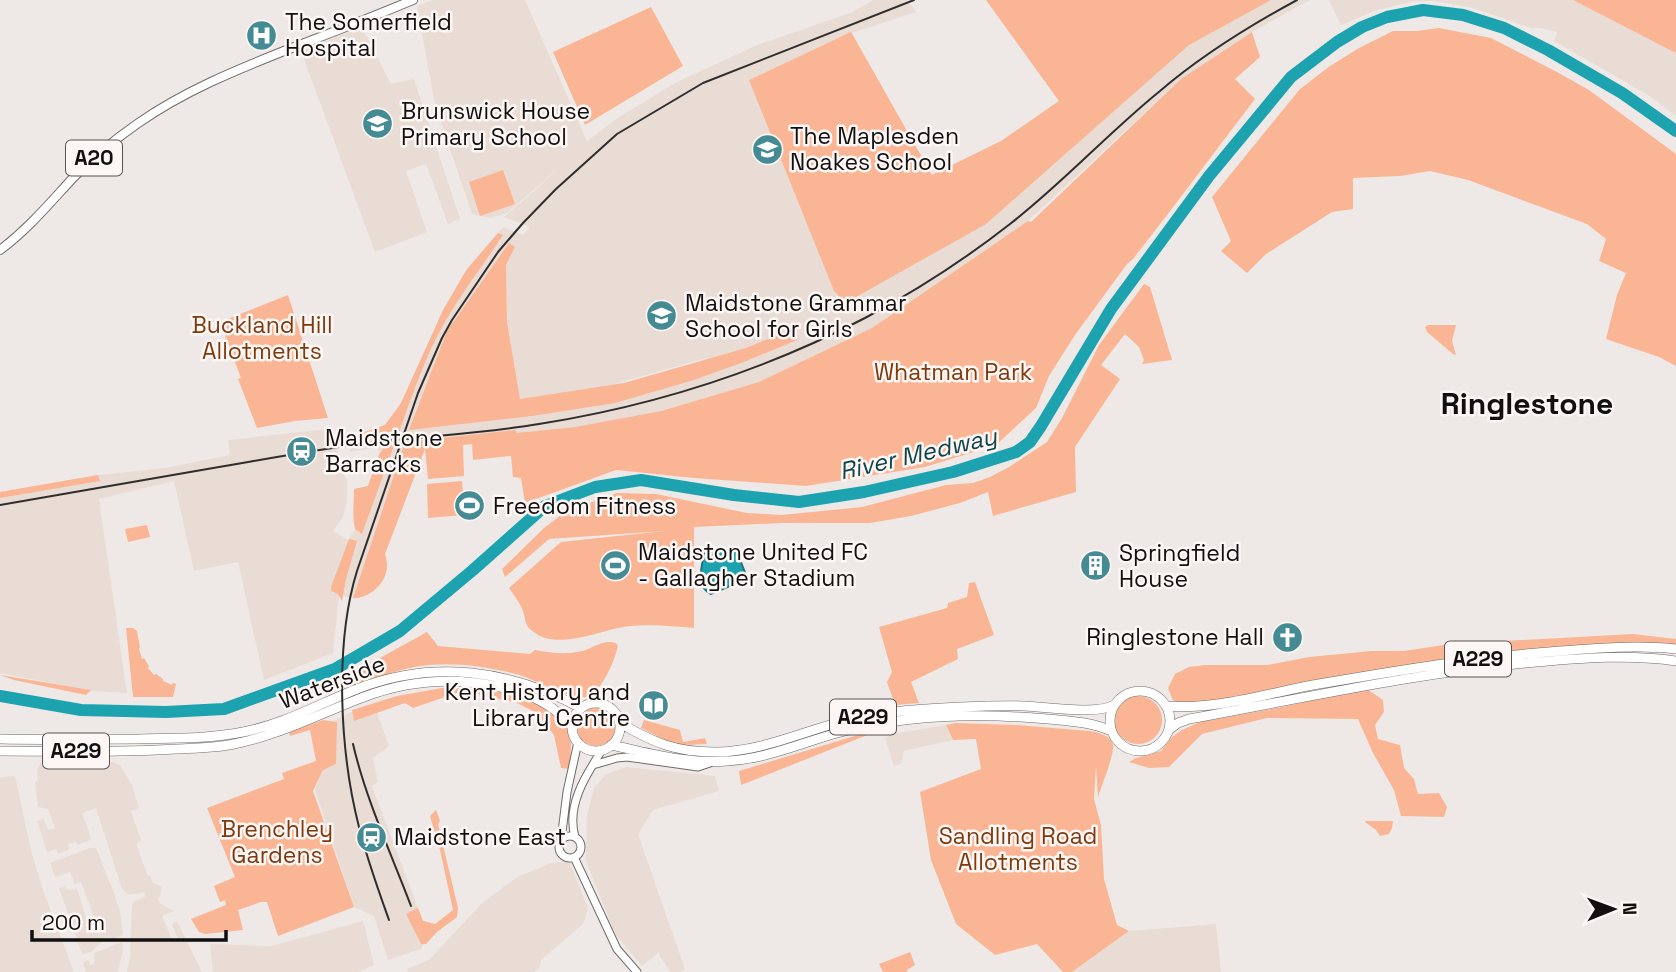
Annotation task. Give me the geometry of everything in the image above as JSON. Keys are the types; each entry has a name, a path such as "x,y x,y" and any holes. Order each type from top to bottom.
{"highway":[{"name":"A229","path":"1166,706 1218,704 1402,670 1507,656 1609,647 1676,649"},
{"name":"A229","path":"1170,729 1189,719 1357,687 1460,671 1595,657 1648,658 1676,662"},
{"name":"Waterside","path":"0,739 200,738 244,732 288,719 359,688 391,678 439,672 501,676 581,708"},
{"name":"Waterside","path":"0,751 133,751 234,744 289,728 384,690 439,681 480,682 518,691 545,702 573,727"},
{"path":"1145,691 1157,696 1169,713 1170,729 1153,748 1142,751 1125,748 1111,731 1110,718 1114,705 1126,694 1133,692 1145,691"},
{"path":"592,703 605,704 615,712 620,723 618,736 607,748 589,750 574,736 576,714 581,708 592,703"},
{"name":"A229","path":"620,723 667,747 718,752 773,744 846,720 900,711 981,706 1094,711 1114,705"},
{"name":"A229","path":"607,748 675,759 744,759 841,732 937,716 971,715 1070,721 1111,731"}],"main road":[{"name":"A20","path":"0,250 48,207 96,155 159,110 229,73 408,1"},
{"path":"561,840 568,836 575,837 580,841 579,853 574,857 567,857 559,847 578,742"},
{"path":"575,837 575,805 582,782 607,748"},
{"path":"593,765 627,757 698,767 714,761"},
{"path":"574,857 617,949 637,972"}],"shaded area":[{"path":"433,0 525,0 587,141 616,119 675,83 757,45 853,12 873,0 907,0 916,12 852,33 931,175 1001,141 1059,101 986,0 1310,0 1252,32 1181,79 1028,221 872,328 759,382 661,411 575,427 422,445 369,594 356,599 339,595 333,653 264,680 238,562 194,571 174,481 99,499 127,693 92,691 0,673 0,492 98,475 165,468 230,455 228,440 327,429 342,460 329,457 347,479 347,501 343,517 333,531 348,540 357,527 362,501 379,455 378,447 350,452 347,437 385,425 402,403 443,310 467,269 503,227 523,235 530,227 504,217 561,166 507,213 490,218 472,214 435,105 417,6","holes":["512,253 506,265 507,322 518,392 485,291","710,357 700,362 614,384"]},
{"path":"1329,0 1573,0 1676,53 1676,116 1648,95 1554,41 1557,32 1531,28 1473,8 1434,1 1415,1 1377,10 1341,25"},
{"name":"Brunswick House Primary School","path":"362,27 391,84 414,79 460,219 448,224 426,164 406,171 427,232 375,252 301,51"},
{"path":"353,711 355,721 377,712 389,746 373,758 378,782 372,786 423,921 435,924 421,949 388,960 374,916 354,907 315,790 323,770 335,720"},
{"path":"946,725 953,740 904,751 901,764 894,766 885,738 892,734"},
{"path":"41,762 113,762 120,765 132,785 139,808 131,811 141,840 136,844 148,876 162,889 157,899 174,911 162,916 173,942 178,940 172,924 177,921 202,972 127,972 132,906 133,902 145,897 144,892 129,895 122,889 96,808 82,813 90,840 78,845 76,842 68,844 69,850 58,854 56,849 47,852 37,821 44,819 48,830 55,828 48,809 38,807 35,782 38,781 37,770"},
{"path":"626,767 715,776 719,791 653,810 638,834 685,969 680,972 670,972 658,953 642,966 615,934 586,861 587,815 594,788 606,774"},
{"path":"15,776 32,854 74,972 0,972 0,777"},
{"path":"96,848 112,888 120,911 123,935 112,940 106,938 91,952 82,954 59,888 66,886 67,890 77,889 91,932 104,925 97,925 81,882 75,884 70,872 55,877 50,863"},
{"path":"569,861 588,908 583,924 541,960 540,967 534,972 408,972 407,969 429,960 481,904 517,877 551,863"},
{"path":"363,921 374,965 359,972 213,972 210,944 271,946"},
{"path":"1216,924 1221,972 1072,972 1129,931"},
{"path":"122,942 118,972 86,972 83,962 88,960 90,965 94,964 94,953"}],"green space":[{"name":"The Maplesden Noakes School","path":"986,0 1271,0 1189,45 986,224 849,301 843,300 834,291 749,80 851,32 932,175 1001,141 1059,101"},
{"path":"1573,0 1676,0 1676,53 1670,50"},
{"path":"651,7 683,66 585,125 553,52"},
{"path":"1439,28 1491,38 1557,72 1589,90 1676,154 1676,366 1659,357 1606,339 1617,295 1626,273 1599,261 1606,239 1587,224 1468,180 1430,171 1400,176 1353,178 1353,209 1332,212 1266,254 1247,273 1221,251 1231,241 1212,197 1300,89 1330,66 1393,31"},
{"name":"Whatman Park","path":"1252,32 1260,57 1235,79 1255,99 1075,335 1049,376 1036,408 996,445 925,467 806,486 616,470 525,503 521,478 513,477 511,456 473,460 472,444 463,445 464,476 428,479 425,449 385,554 387,566 384,578 371,593 353,598 405,442 515,430 517,433 575,427 661,411 759,382 872,328 1028,221 1031,222 1181,79"},
{"path":"503,170 515,204 480,216 469,182"},
{"path":"498,233 503,235 438,334 419,376 398,435 350,440 351,437 385,425 401,403 443,310 467,269"},
{"path":"509,243 515,247 506,265 507,322 520,399 624,383 746,348 791,330 797,340 694,380 615,403 532,416 409,430 447,331"},
{"path":"1144,284 1150,287 1172,360 1142,364 1144,360 1139,347 1125,334 1101,365 1120,379 1075,447 1076,492 993,516 988,492 960,503 911,516 870,523 694,527 694,628 630,626 579,638 553,640 541,637 527,626 522,608 509,588 561,542 664,531 549,539 505,577 502,569 544,528 565,512 617,493 656,494 747,513 782,515 862,507 946,485 973,483 1009,467 1047,442 1099,345"},
{"name":"Buckland Hill Allotments","path":"288,295 328,418 257,428 220,322"},
{"path":"1456,325 1452,341 1456,355 1427,332 1425,327"},
{"path":"395,443 362,534 355,529 354,489 368,486 379,455 385,446"},
{"path":"98,475 100,481 0,498 0,492"},
{"path":"462,481 465,515 428,518 427,484"},
{"path":"147,525 150,537 128,542 125,529"},
{"path":"349,539 357,541 342,601 338,594 331,591 331,587"},
{"path":"975,582 994,635 957,649 958,659 911,682 919,703 895,705 887,682 892,672 879,627 947,608 948,603 967,597 969,583"},
{"path":"126,628 137,631 142,659 144,658 154,675 172,685 176,684 173,697 133,697"},
{"path":"427,632 438,646 530,654 535,650 576,652 607,642 616,643 618,646 608,673 592,697 563,693 516,674 452,664 414,667 353,686 349,675"},
{"path":"1633,634 1676,639 1676,646 1616,644 1530,651 1220,701 1176,702 1168,688 1175,674 1189,667 1205,665 1268,665 1309,657 1404,651 1450,644"},
{"path":"0,675 91,690 86,695"},
{"path":"442,688 485,688 543,706 559,717 565,725 571,740 570,769 561,768 554,735 537,713 517,703 463,691 413,708 405,703 354,721 352,710 397,696"},
{"path":"1367,689 1383,700 1384,712 1375,725 1378,739 1400,745 1404,768 1414,779 1418,794 1439,793 1447,807 1444,817 1401,816 1394,790 1358,719 1267,718 1202,734 1169,767 1149,768 1129,762 1161,751 1172,737 1200,722"},
{"path":"1138,696 1155,703 1162,720 1155,737 1138,744 1121,737 1114,720 1121,703"},
{"path":"596,708 610,713 615,727 610,741 596,746 582,741 577,727 582,713"},
{"name":"Brenchley Gardens","path":"323,720 337,722 336,764 323,770 313,791 354,907 278,936 267,902 261,902 238,910 243,930 205,934 199,932 191,919 226,905 225,900 220,902 214,886 235,877 207,808 284,779 282,773 316,761 310,730 290,736 289,732"},
{"path":"644,720 680,730 683,742 705,738 707,744 684,745 660,740 641,728"},
{"name":"Sandling Road Allotments","path":"956,723 1089,731 1103,735 1112,742 1112,755 1098,797 1096,766 1094,799 1101,825 1104,879 1117,925 1129,931 1072,972 1063,972 1037,944 995,955 956,924 931,860 920,792 981,769 976,739 953,740 946,725"},
{"path":"880,730 741,785 739,771"},
{"path":"436,810 458,908 457,917 426,944 421,944 406,914 418,908 423,921 435,924 453,910 430,816"},
{"path":"1365,821 1393,821 1389,834 1380,836"},
{"path":"910,952 915,965 907,970 908,972 883,972 879,964"}],"water":[{"path":"721,548 737,552 746,575 740,582 711,594 706,591 701,581 704,553"}],"waterway":[{"name":"River Medway","path":"0,696 81,710 166,712 224,709 335,669 400,631 545,506 595,487 641,480 799,502 864,492 953,472 1016,452 1030,442 1041,426 1111,309 1209,176 1291,77 1337,42 1362,27 1387,17 1423,10 1463,15 1504,28 1622,93 1676,131"}],"railway":[{"path":"389,920 362,839 347,766 342,699 345,632 357,571 418,393 452,320 498,252 523,223 617,134 703,83 914,0"},
{"path":"0,505 326,449 472,433 582,416 665,397 747,370 865,318 957,262 1030,208 1141,107 1192,65 1297,0"},
{"path":"353,744 372,806 411,906"}],"place":[{"name":"The Somerfield Hospital","path":"262,35"},
{"name":"Brunswick House Primary School","path":"378,124"},
{"name":"The Maplesden Noakes School","path":"767,149"},
{"name":"Maidstone Grammar School for Girls","path":"662,316"},
{"name":"Maidstone Barracks","path":"302,451"},
{"name":"Freedom Fitness","path":"470,506"},
{"name":"Maidstone United FC - Gallagher Stadium","path":"615,565"},
{"name":"Springfield House","path":"1096,566"},
{"name":"Ringlestone Hall","path":"1287,637"},
{"name":"Kent History and Library Centre","path":"653,705"},
{"name":"Maidstone East","path":"371,837"}],"district":[{"name":"Ringlestone","path":"1527,404"}]}
